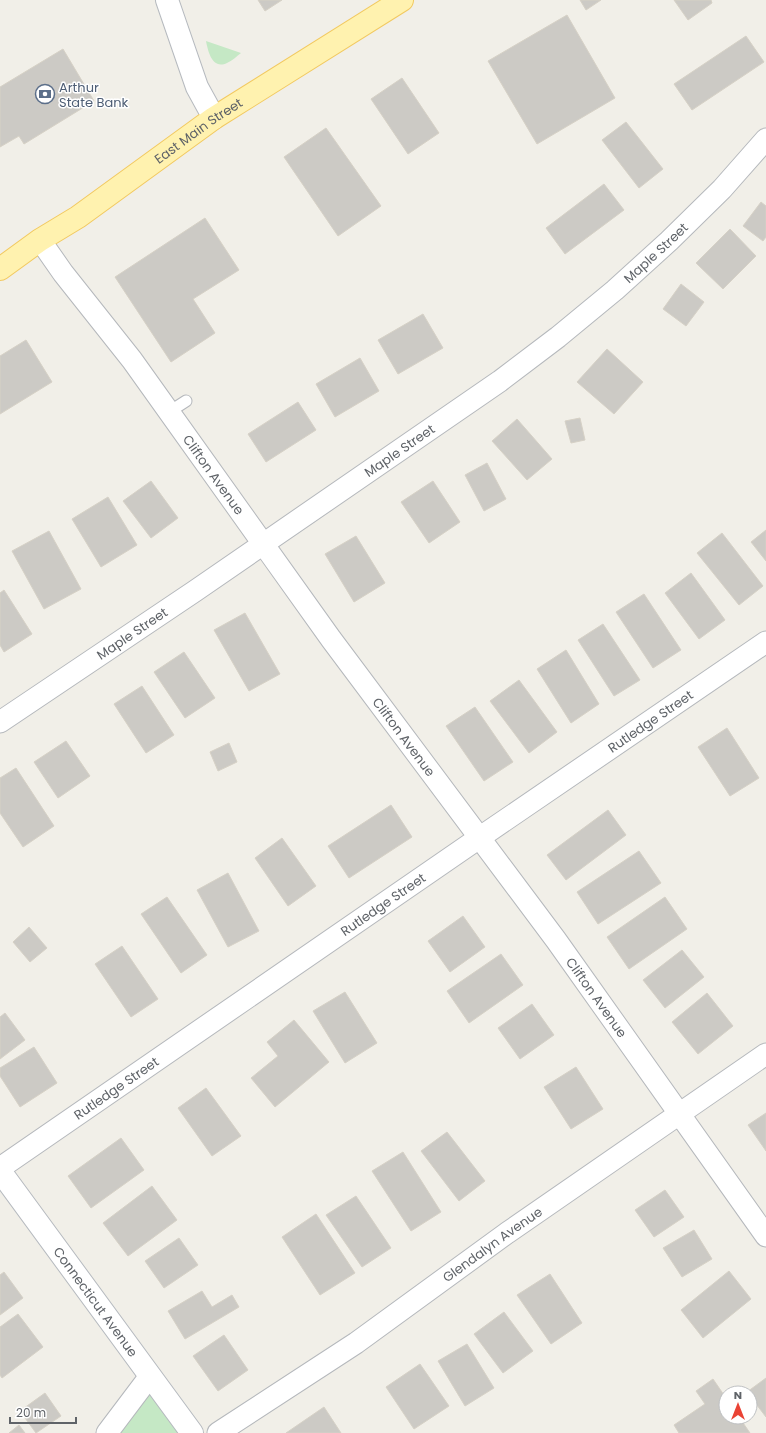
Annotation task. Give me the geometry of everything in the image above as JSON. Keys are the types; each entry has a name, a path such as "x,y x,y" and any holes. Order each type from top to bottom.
{"main road":[{"name":"East Main Street","path":"0,269 40,240 78,217 214,118 402,0"}],"street":[{"path":"167,0 197,86 214,118"},
{"name":"Maple Street","path":"0,722 500,381 558,337 615,290 669,240 722,189 766,139"},
{"name":"Clifton Avenue","path":"40,240 63,273 132,360 331,639 556,940 766,1236"},
{"name":"Rutledge Street","path":"0,1168 766,642"},
{"name":"Glendalyn Avenue","path":"218,1433 356,1343 507,1233 766,1054"},
{"name":"Connecticut Avenue","path":"0,1171 192,1433"},
{"path":"108,1433 150,1376"}],"lane":[{"path":"169,412 186,401"}],"green space":[{"path":"206,41 241,53 227,63 218,64 214,62 208,50"},
{"path":"150,1376 191,1433 108,1433"}],"building":[{"path":"258,0 282,0 265,11"},
{"path":"580,0 601,0 586,10"},
{"path":"674,0 711,0 712,3 688,20"},
{"path":"567,15 615,98 537,144 488,61"},
{"path":"746,36 764,62 692,110 674,84"},
{"name":"Arthur State Bank","path":"63,49 94,101 24,144 19,136 0,147 0,87"},
{"path":"402,78 439,133 408,154 371,99"},
{"path":"626,122 663,169 639,188 602,140"},
{"path":"326,128 381,206 338,236 284,157"},
{"path":"604,184 624,210 565,254 546,228"},
{"path":"761,202 766,206 766,237 763,241 743,226"},
{"path":"205,218 239,270 193,299 215,333 171,362 115,277"},
{"path":"730,229 756,256 723,289 696,263"},
{"path":"681,284 704,302 686,326 663,309"},
{"path":"423,314 443,348 398,374 378,340"},
{"path":"26,340 52,382 0,414 0,356"},
{"path":"607,349 643,382 614,414 577,382"},
{"path":"360,358 379,391 335,417 316,384"},
{"path":"298,402 316,430 266,462 248,434"},
{"path":"580,418 585,440 571,443 565,421"},
{"path":"517,419 552,459 527,480 492,441"},
{"path":"487,463 506,499 484,511 465,475"},
{"path":"151,481 178,518 151,538 123,501"},
{"path":"433,481 460,522 429,543 401,502"},
{"path":"108,497 137,545 101,567 72,519"},
{"path":"766,530 766,561 751,542"},
{"path":"49,531 81,589 44,609 12,551"},
{"path":"722,533 763,586 739,605 697,553"},
{"path":"356,536 385,583 354,602 325,554"},
{"path":"691,573 725,620 699,639 665,593"},
{"path":"4,590 32,634 4,652 0,645 0,593"},
{"path":"644,594 681,650 653,668 616,612"},
{"path":"245,613 280,674 249,691 214,630"},
{"path":"603,624 640,680 614,696 578,640"},
{"path":"566,650 599,704 571,723 537,669"},
{"path":"184,652 215,698 185,718 154,672"},
{"path":"519,680 557,732 529,753 490,701"},
{"path":"142,686 174,735 146,753 114,704"},
{"path":"475,707 513,762 484,781 446,726"},
{"path":"727,728 759,778 730,796 698,747"},
{"path":"66,741 90,776 58,798 34,762"},
{"path":"229,743 237,762 218,771 210,752"},
{"path":"16,768 54,826 23,847 0,813 0,778"},
{"path":"391,805 412,837 349,878 328,846"},
{"path":"608,810 626,835 566,880 547,855"},
{"path":"282,838 316,886 288,906 255,858"},
{"path":"639,851 661,883 598,924 577,892"},
{"path":"228,873 259,931 228,947 197,890"},
{"path":"167,897 207,955 181,973 141,914"},
{"path":"665,897 687,929 629,969 607,937"},
{"path":"463,916 485,947 450,972 428,941"},
{"path":"29,927 47,948 30,962 13,942"},
{"path":"122,946 158,999 131,1017 95,964"},
{"path":"682,950 704,977 665,1008 643,980"},
{"path":"501,954 523,985 469,1023 447,991"},
{"path":"345,992 377,1043 345,1063 313,1011"},
{"path":"707,993 733,1026 698,1054 672,1022"},
{"path":"532,1004 554,1035 520,1059 498,1028"},
{"path":"5,1013 25,1040 0,1059 0,1017"},
{"path":"294,1020 329,1062 275,1107 251,1078 278,1056 267,1042"},
{"path":"34,1047 57,1083 20,1107 0,1076 0,1068"},
{"path":"576,1067 603,1109 571,1129 544,1087"},
{"path":"206,1088 241,1136 212,1156 178,1108"},
{"path":"766,1113 766,1151 748,1125"},
{"path":"447,1132 485,1181 459,1201 421,1151"},
{"path":"121,1138 144,1170 91,1208 68,1176"},
{"path":"403,1152 441,1212 411,1231 372,1171"},
{"path":"152,1186 177,1220 128,1256 103,1223"},
{"path":"665,1190 684,1217 654,1237 635,1210"},
{"path":"356,1196 391,1248 362,1267 326,1215"},
{"path":"316,1214 355,1273 320,1295 282,1237"},
{"path":"694,1230 712,1259 682,1277 663,1248"},
{"path":"179,1238 198,1265 164,1288 145,1261"},
{"path":"729,1271 751,1299 703,1338 681,1310"},
{"path":"4,1272 23,1298 0,1315 0,1275"},
{"path":"550,1274 582,1323 551,1344 517,1295"},
{"path":"202,1291 212,1307 232,1295 239,1307 185,1339 168,1311"},
{"path":"504,1312 533,1351 503,1373 474,1334"},
{"path":"18,1314 43,1347 2,1378 0,1375 0,1327"},
{"path":"224,1335 248,1370 218,1391 193,1356"},
{"path":"467,1344 494,1388 465,1406 438,1361"},
{"path":"420,1364 449,1406 414,1429 386,1387"},
{"path":"766,1378 766,1417 758,1406 758,1385 756,1385"},
{"path":"713,1379 718,1386 718,1425 744,1425 750,1433 679,1433 674,1425 705,1404 696,1391"},
{"path":"45,1393 61,1416 36,1433 20,1411"},
{"path":"324,1407 341,1433 286,1433"},
{"path":"19,1425 25,1433 9,1433"}],"place":[{"name":"Arthur State Bank","path":"45,94"}]}
